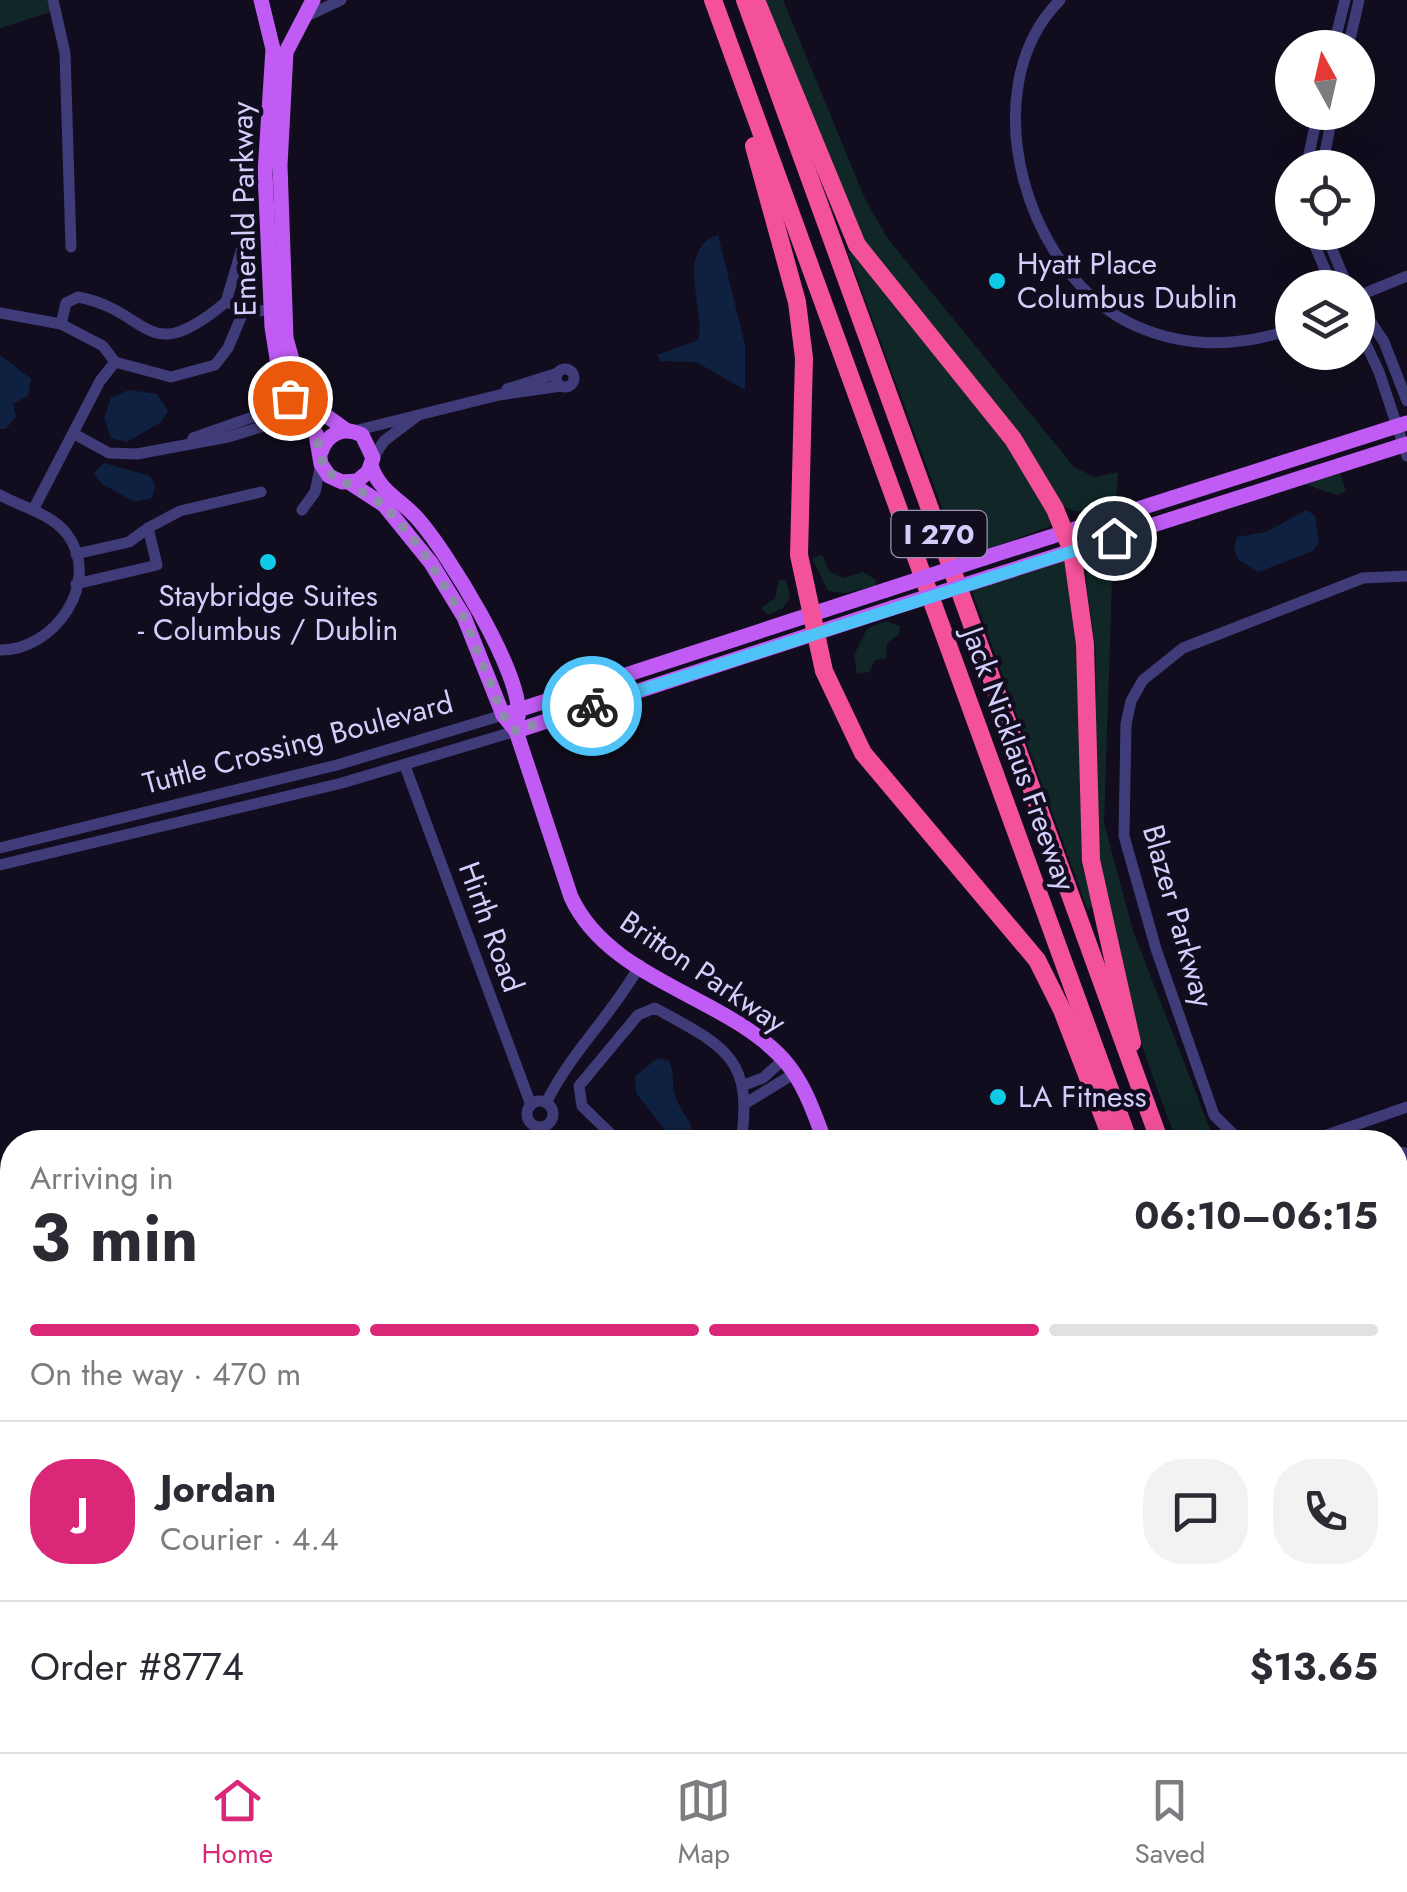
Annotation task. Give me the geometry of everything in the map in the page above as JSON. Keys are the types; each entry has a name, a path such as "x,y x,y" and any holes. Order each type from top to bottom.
{"highway":[{"name":"Jack Nicklaus Freeway","path":"713,0 1125,1130"},
{"name":"Jack Nicklaus Freeway","path":"745,0 1156,1130"},
{"path":"756,0 857,245 1012,439 1072,551 1085,644 1091,860 1132,1034 1133,1068"},
{"path":"738,69 740,105 784,249 802,336 798,521 811,624 824,671 863,753 1038,960 1108,1130"}],"main road":[{"path":"263,7 286,27 308,12"},
{"name":"Emerald Parkway","path":"263,7 273,49 265,146 278,310 300,388 317,409 350,430"},
{"name":"Emerald Parkway","path":"308,12 287,46 275,355 288,394 316,434 321,458"},
{"name":"Tuttle Crossing Boulevard","path":"516,731 736,659 886,590 1402,424"},
{"path":"511,712 432,562 384,505 329,476 321,458 329,437 350,430 368,441 381,488 414,514 460,578 493,640 516,731"},
{"name":"Tuttle Crossing Boulevard","path":"511,712 811,624 892,608 1406,449"},
{"path":"346,483 363,477 372,462"},
{"path":"736,659 748,660 803,646 824,671"},
{"name":"Britton Parkway","path":"516,731 575,907 601,938 780,1057 795,1073 820,1130"}],"street":[{"path":"53,0 65,54 71,246"},
{"path":"308,12 341,0"},
{"path":"1060,0 1026,50 1014,112 1022,179 1063,258 1099,300 1133,325 1168,337 1211,344 1275,332"},
{"path":"1337,30 1344,0"},
{"path":"1352,30 1359,0"},
{"path":"61,324 66,303 78,297 148,331 180,334 226,302 244,240"},
{"path":"1375,291 1407,276"},
{"path":"226,302 244,310 278,310"},
{"path":"0,313 61,324 103,346 115,362 171,377 215,365 228,348 244,310"},
{"path":"1375,327 1407,401"},
{"path":"34,510 76,435 100,381 115,362"},
{"path":"1375,364 1402,424 1406,449"},
{"path":"350,430 378,429 421,413 560,379"},
{"path":"185,442 275,409 288,394"},
{"path":"372,462 384,442 421,413"},
{"path":"76,435 108,453 124,454 228,437 300,414"},
{"path":"321,458 315,492 302,510 346,483"},
{"path":"76,554 128,542 180,511 260,492"},
{"path":"0,495 62,528 76,554 76,584 58,628 44,640 0,650"},
{"path":"76,584 157,565 148,528"},
{"name":"Blazer Parkway","path":"1229,1130 1214,1115 1156,949 1128,851 1123,817 1126,724 1131,701 1143,680 1183,648 1359,579 1407,576"},
{"name":"Tuttle Crossing Boulevard","path":"0,848 337,764 511,712"},
{"name":"Tuttle Crossing Boulevard","path":"0,866 405,766 516,731"},
{"name":"Hirth Road","path":"405,766 531,1105"},
{"path":"541,1127 552,1118 546,1103 572,1054 616,1008 640,965"},
{"path":"607,1130 582,1106 579,1086 645,1009 655,1008 722,1049 742,1081 746,1103 742,1130"},
{"path":"742,1081 759,1077 780,1057"},
{"path":"746,1103 795,1073"},
{"path":"759,1077 768,1092"},
{"path":"541,1127 528,1120 531,1105 546,1103"},
{"path":"1341,1130 1407,1107"}],"green space":[{"path":"0,0 48,0 51,12 0,28"},
{"path":"763,0 783,0 865,199 888,239 1074,467 1095,477 1118,472 1116,505 1079,511 1058,502 859,239"},
{"path":"848,253 859,255 965,384 1013,452 1053,525 961,559"},
{"path":"1340,473 1346,491 1337,495 1304,484"},
{"path":"1113,549 1104,823 1133,931 1210,1130 1173,1130 1124,988 1108,925 1098,864 1096,651 1086,565"},
{"path":"822,555 829,571 843,578 863,572 876,580 875,586 845,593 828,591 812,558"},
{"path":"1065,559 1080,651 1081,818 1093,905 1088,911 971,588"},
{"path":"779,580 786,580 790,597 783,608 768,615 761,608 775,598"},
{"path":"885,621 900,626 899,634 887,643 886,658 875,660 869,672 857,674 854,655 867,629"}],"water":[{"path":"718,235 745,345 745,390 696,362 660,361 657,355 698,340 694,266 697,253"},
{"path":"0,355 31,379 28,396 13,404 16,416 6,429 0,429"},
{"path":"129,390 157,394 168,411 161,422 127,442 111,438 104,418 111,398"},
{"path":"104,463 150,476 155,486 152,498 135,502 102,484 94,473"},
{"path":"1307,510 1315,516 1319,541 1313,551 1258,572 1239,560 1234,550 1237,537 1266,532"},
{"path":"658,1058 669,1061 675,1095 692,1130 665,1130 636,1093 635,1076"}],"way so far":[{"path":"290,398 316,434 321,464 329,476 350,483 384,505 432,562 464,618 503,715 516,731 592,706"}],"place":[{"name":"Hyatt Place Columbus Dublin","path":"997,281"},
{"name":"Staybridge Suites - Columbus / Dublin","path":"268,562"},
{"name":"LA Fitness","path":"998,1097"}],"route":[{"path":"592,706 1114,538"}]}
